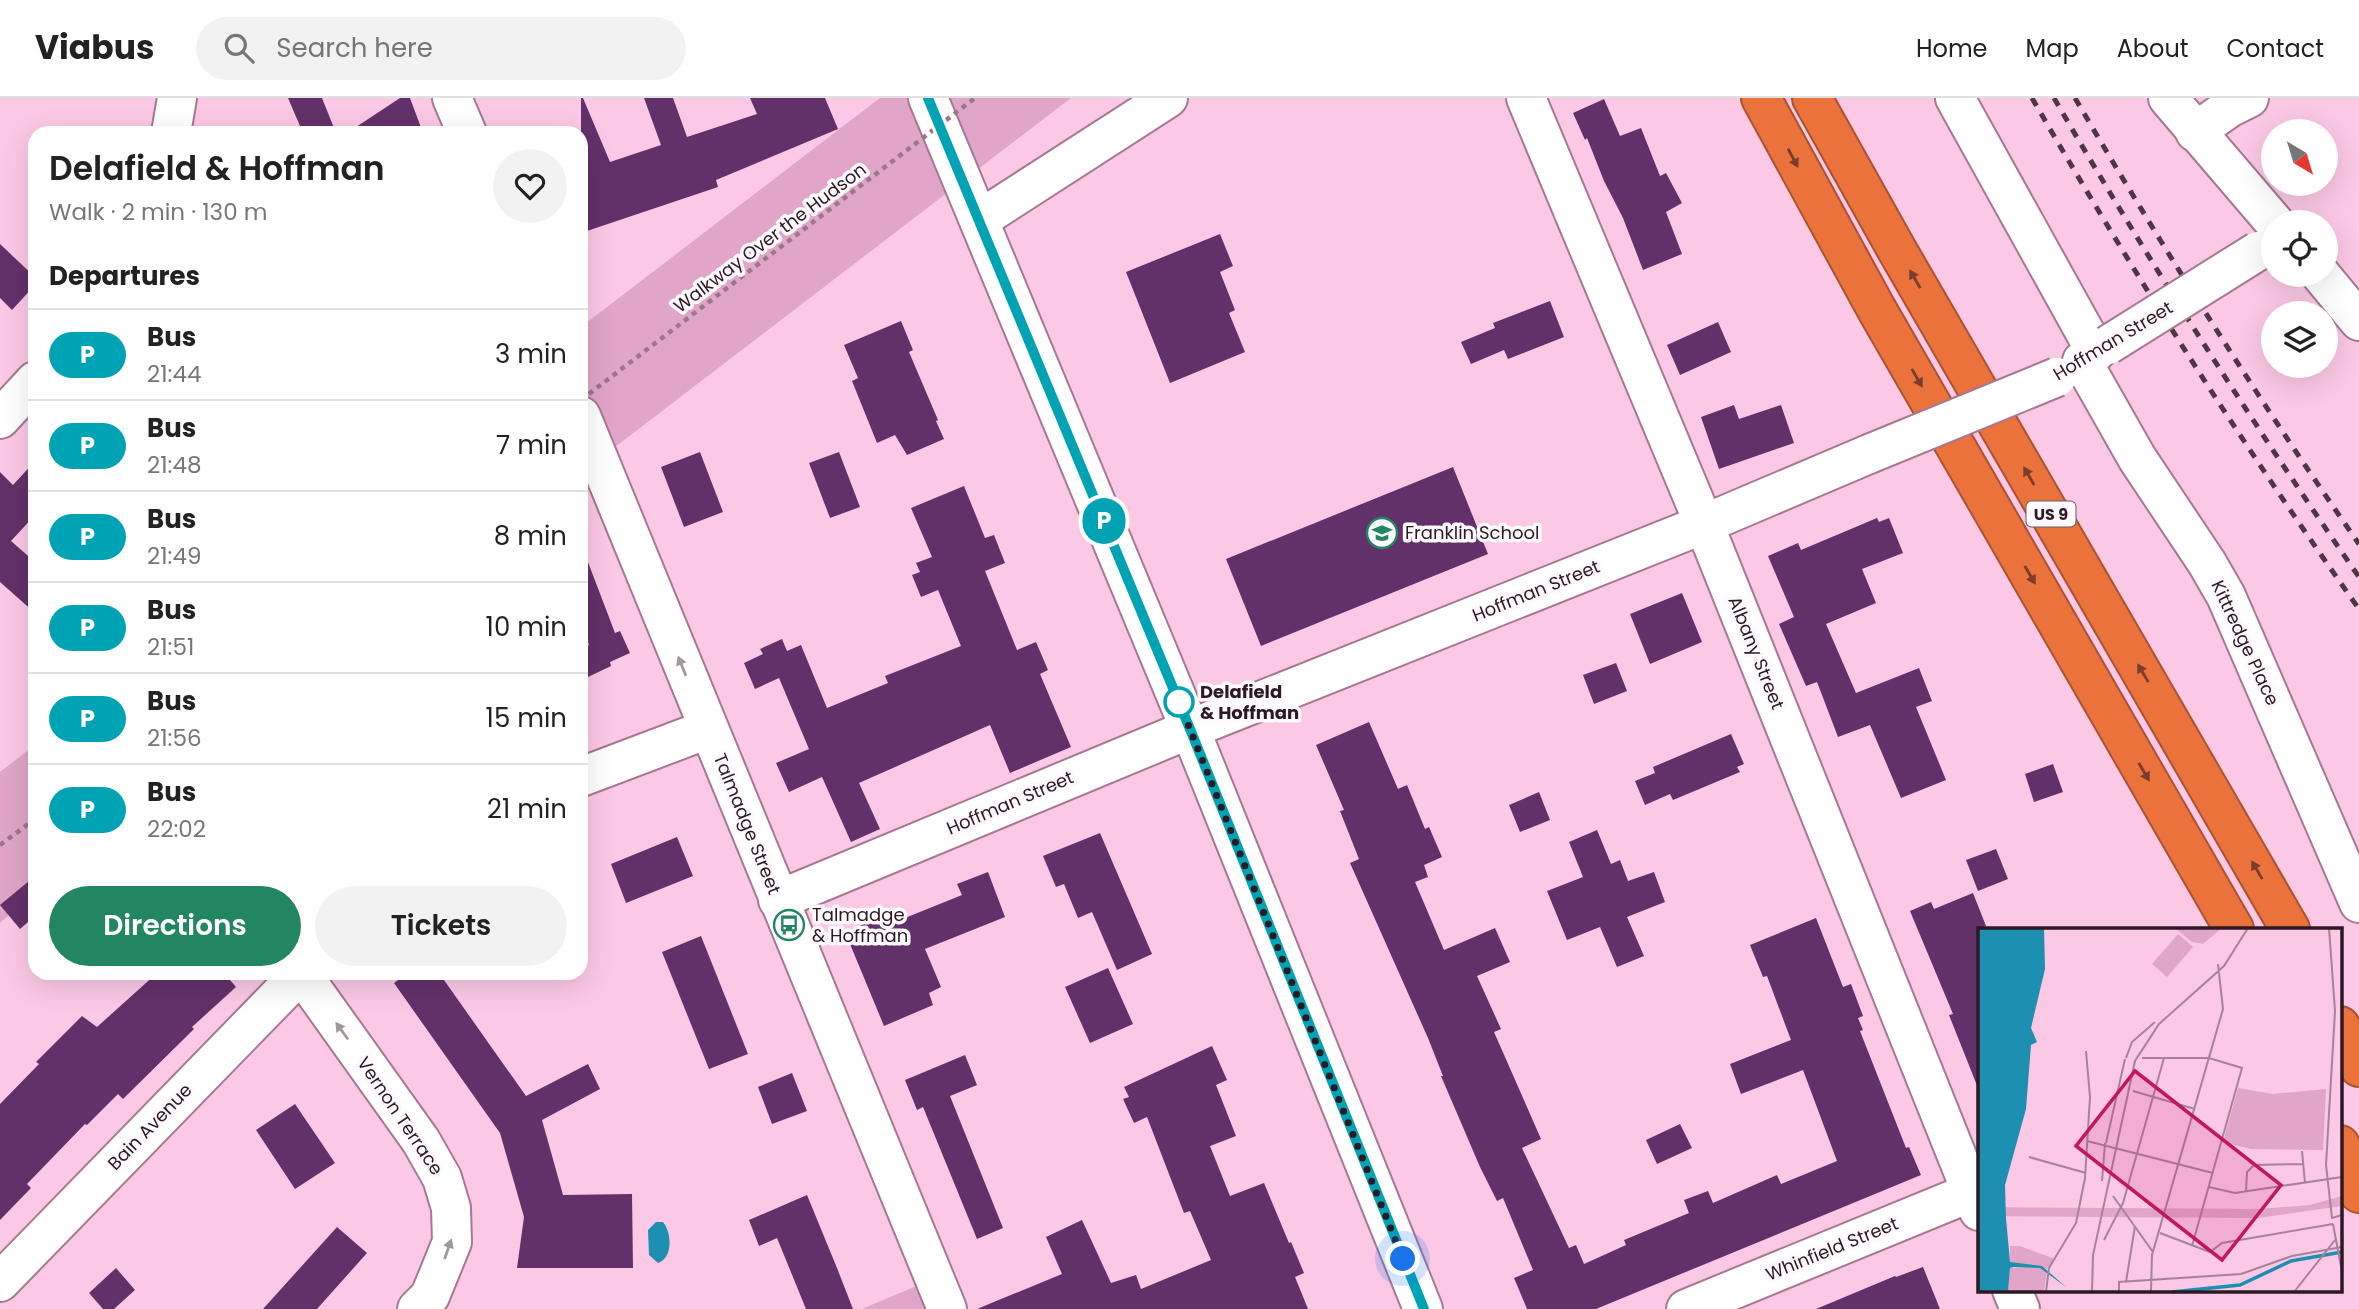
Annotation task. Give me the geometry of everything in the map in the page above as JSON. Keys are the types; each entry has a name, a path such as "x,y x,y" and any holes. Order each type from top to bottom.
{"highway":[{"name":"US 9","path":"1761,98 1872,300 2233,928"},
{"name":"US 9","path":"1812,98 1897,250 2289,928"},
{"path":"2342,1030 2359,1067"},
{"path":"2342,1150 2359,1193"}],"street":[{"path":"171,126 177,98"},
{"path":"452,98 464,126"},
{"path":"928,98 1190,729 1423,1309"},
{"path":"979,219 1168,98"},
{"name":"Albany Street","path":"1526,98 1704,524 1977,1197"},
{"name":"Kittredge Place","path":"1955,98 2137,458 2226,596 2359,903"},
{"path":"2168,98 2195,132 2261,228"},
{"path":"2195,132 2249,98"},
{"name":"Hoffman Street","path":"778,900 1190,729 1704,524 2085,359 2261,243"},
{"path":"2330,287 2359,321"},
{"path":"0,419 28,389"},
{"name":"Talmadge Street","path":"588,433 947,1309"},
{"path":"588,773 708,729"},
{"name":"Bain Avenue","path":"0,1282 294,980"},
{"name":"Vernon Terrace","path":"306,980 421,1141 442,1178 450,1208 452,1242 430,1296 417,1309"},
{"name":"Whinfield Street","path":"1686,1309 1977,1197"},
{"path":"2013,1292 2020,1309"}],"path":[{"name":"Walkway Over the Hudson","path":"588,395 975,98"},
{"path":"0,845 28,823"}],"shaded area":[{"path":"880,98 1071,98 588,468 588,322"},
{"path":"28,750 28,898 0,923 0,772"},
{"path":"921,1284 932,1309 862,1309"}],"water":[{"path":"656,1222 663,1222 670,1245 666,1256 658,1263 649,1255 648,1230"}],"building":[{"path":"288,98 322,98 333,126 300,126"},
{"path":"400,98 410,98 420,126 358,126"},
{"path":"583,98 610,162 661,145 644,98 673,98 687,137 757,114 750,98 825,98 838,129 716,180 718,187 588,231 588,126 581,126"},
{"path":"1604,99 1620,136 1641,128 1660,176 1666,173 1682,203 1666,212 1682,254 1643,270 1623,218 1573,113"},
{"path":"1220,234 1233,266 1220,272 1235,310 1229,313 1245,352 1170,383 1126,272"},
{"path":"0,244 28,270 28,293 12,310 0,298"},
{"path":"1550,301 1564,337 1508,359 1504,350 1471,364 1461,342 1495,328 1493,323"},
{"path":"901,321 913,350 909,352 944,439 907,455 895,435 877,443 852,381 858,378 844,345"},
{"path":"1718,322 1731,352 1680,375 1667,345"},
{"path":"1734,405 1739,419 1781,405 1794,443 1719,469 1701,417"},
{"path":"700,452 723,512 684,527 661,467"},
{"path":"839,452 860,507 830,518 809,463"},
{"path":"1453,467 1488,554 1261,646 1226,559"},
{"path":"28,469 28,523 11,541 28,556 28,607 0,582 0,472 13,485"},
{"path":"964,486 985,538 994,535 1005,563 985,571 1017,650 1036,642 1048,670 1040,674 1071,747 1010,773 990,725 859,783 880,829 851,842 822,777 789,792 776,763 809,749 779,678 755,689 744,663 763,654 760,649 782,639 787,651 801,645 827,708 888,683 885,676 961,646 938,590 921,597 912,575 920,572 916,563 932,557 911,508"},
{"path":"1877,518 1879,522 1889,518 1903,553 1862,569 1876,603 1826,624 1856,693 1919,668 1932,701 1916,707 1946,780 1901,798 1870,725 1838,737 1817,682 1806,686 1779,624 1794,617 1768,556 1798,543 1801,550"},
{"path":"588,562 615,633 620,631 630,653 610,662 611,666 588,677"},
{"path":"1682,593 1702,642 1650,664 1630,614"},
{"path":"1616,663 1627,691 1594,704 1583,675"},
{"path":"1369,722 1398,789 1407,785 1425,829 1429,827 1442,857 1424,865 1428,877 1415,882 1444,950 1495,928 1510,962 1477,976 1501,1029 1494,1032 1541,1139 1522,1148 1569,1248 1576,1245 1584,1264 1626,1245 1624,1240 1689,1213 1684,1200 1708,1191 1713,1203 1777,1175 1781,1184 1837,1161 1803,1070 1741,1094 1730,1064 1791,1040 1767,976 1763,977 1750,945 1816,918 1843,987 1851,984 1863,1016 1858,1018 1863,1030 1860,1031 1906,1148 1909,1147 1921,1175 1596,1309 1527,1309 1514,1278 1533,1270 1503,1198 1497,1201 1480,1167 1441,1076 1428,1038 1350,863 1359,859 1340,811 1344,810 1316,745"},
{"path":"1731,734 1744,764 1737,767 1740,772 1673,800 1670,794 1645,805 1635,781 1655,773 1653,767"},
{"path":"2053,764 2063,792 2034,802 2025,774"},
{"path":"1539,792 1550,820 1520,832 1509,805"},
{"path":"1597,830 1611,864 1620,860 1628,881 1654,872 1665,902 1627,917 1644,956 1617,967 1600,927 1567,940 1547,891 1583,877 1569,842"},
{"path":"1100,833 1152,954 1117,970 1092,912 1078,918 1064,884 1056,887 1043,856"},
{"path":"677,837 693,876 626,903 611,864"},
{"path":"1996,849 2008,879 1978,891 1966,860"},
{"path":"988,872 1005,917 925,949 941,987 929,993 933,1005 884,1026 845,932 896,911 900,920 962,895 957,884"},
{"path":"28,882 28,922 20,929 0,905"},
{"path":"1973,893 1986,926 1978,928 1978,1088 1949,1015 1953,1014 1910,911 1931,902 1934,909"},
{"path":"701,936 748,1054 709,1069 662,952"},
{"path":"1108,968 1133,1024 1090,1043 1065,987"},
{"path":"149,980 230,980 236,987 192,1027 194,1029 123,1099 118,1094 85,1124 27,1184 31,1188 0,1220 0,1104 39,1064 36,1062 82,1016 97,1027"},
{"path":"398,980 444,980 526,1096 588,1064 600,1089 542,1120 563,1195 632,1194 633,1268 517,1268 524,1217 500,1133 394,983"},
{"path":"1212,1046 1227,1080 1216,1085 1236,1136 1210,1146 1230,1196 1264,1183 1304,1273 1295,1277 1308,1309 977,1309 1062,1274 1046,1237 1082,1220 1111,1283 1136,1275 1141,1289 1211,1260 1190,1211 1184,1213 1147,1117 1134,1123 1123,1099 1129,1097 1124,1087"},
{"path":"965,1055 977,1085 950,1096 1003,1228 977,1239 923,1107 917,1110 905,1080"},
{"path":"792,1073 807,1111 772,1124 758,1087"},
{"path":"295,1104 335,1163 295,1189 256,1130"},
{"path":"1680,1124 1692,1148 1657,1164 1646,1140"},
{"path":"807,1195 853,1309 806,1309 777,1238 759,1246 749,1220"},
{"path":"337,1227 367,1253 317,1309 263,1309"},
{"path":"1923,1267 1940,1309 1816,1309 1895,1276"},
{"path":"116,1268 135,1290 114,1309 103,1309 89,1293"}],"railway":[{"path":"2032,98 2190,357 2359,609"},
{"path":"2054,98 2202,341 2359,577"},
{"path":"2075,98 2213,324 2359,544"}],"bus line":[{"name":"P","path":"928,98 1190,729 1424,1309"}],"place":[{"name":"Franklin School","path":"1382,533"},
{"name":"Delafield & Hoffman","path":"1179,702"},
{"name":"Talmadge & Hoffman","path":"789,925"}],"route":[{"path":"1179,702 1403,1259"}]}
